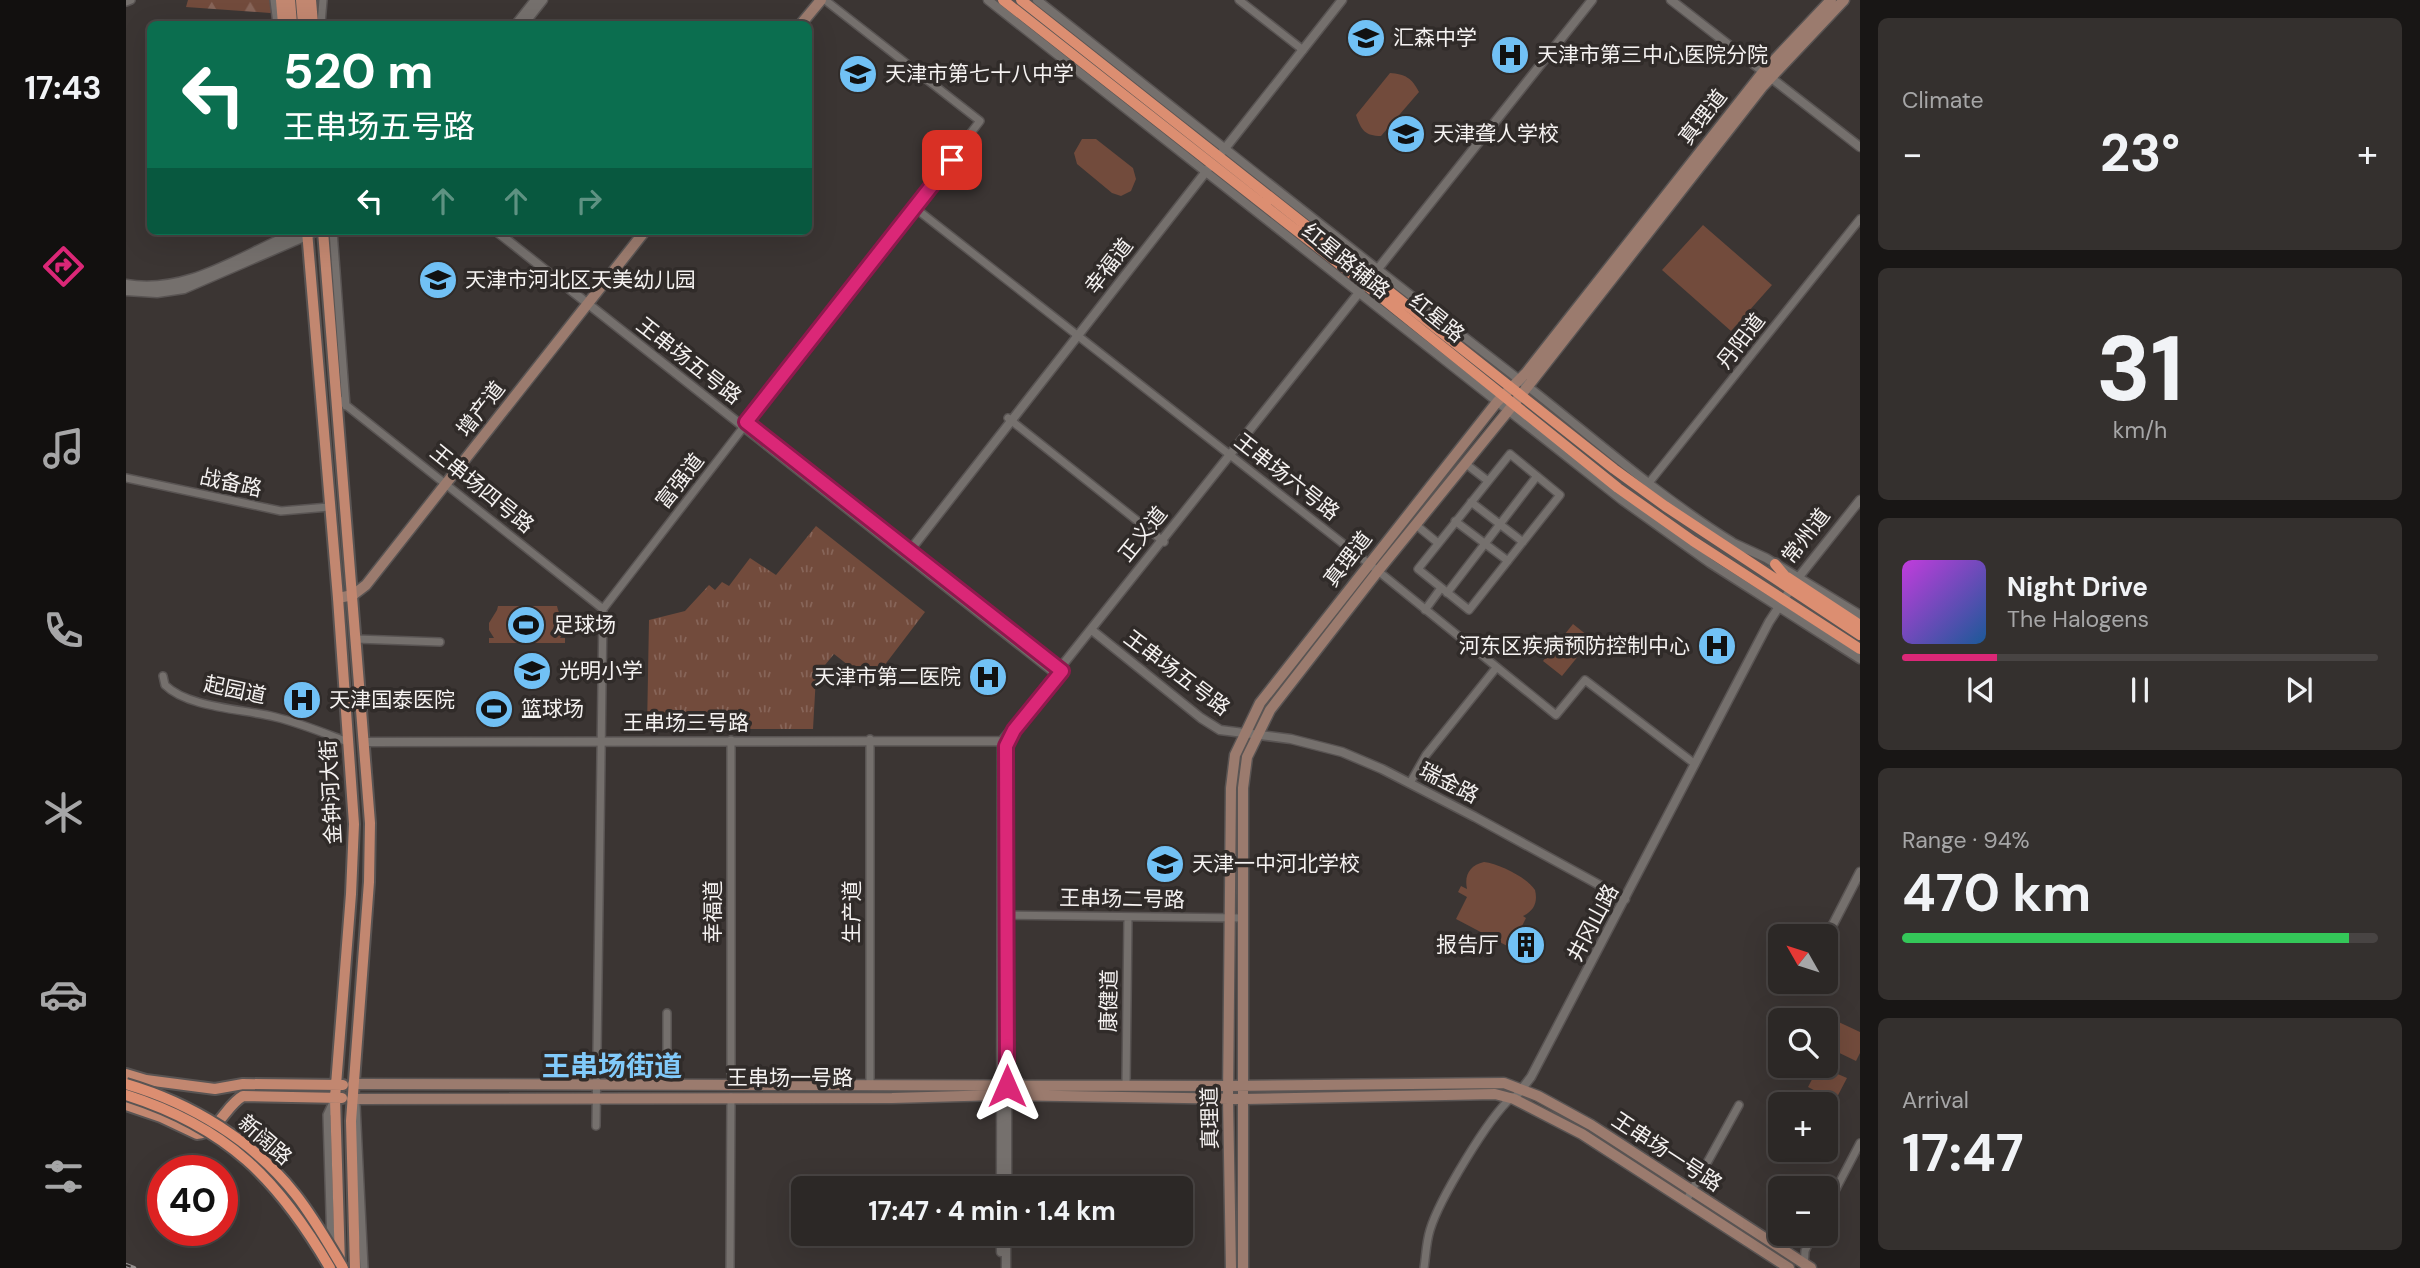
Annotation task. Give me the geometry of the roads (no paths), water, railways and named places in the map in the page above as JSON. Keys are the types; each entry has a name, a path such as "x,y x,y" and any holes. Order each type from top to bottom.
{"highway":[{"name":"红星路","path":"1003,0 1214,158"},
{"name":"红星路","path":"1021,0 1510,396 1674,533 1765,587 1781,604 1860,649"},
{"name":"红星路","path":"1369,282 1481,378 1706,533 1792,582"},
{"path":"1775,564 1805,595 1860,635"},
{"path":"1805,595 1860,625"},
{"name":"新阔路","path":"126,1084 158,1094 192,1110 246,1144 294,1192 310,1213 342,1268"},
{"name":"新阔路","path":"126,1095 203,1128 250,1164 274,1186 295,1211 330,1268"}],"main road":[{"path":"281,0 283,21"},
{"path":"290,0 292,21"},
{"path":"301,0 303,21"},
{"path":"313,0 314,21"},
{"path":"806,21 824,0"},
{"name":"真理道","path":"1243,1268 1243,788 1247,757 1256,736 1270,710 1378,571 1466,464 1510,396 1763,72 1831,0"},
{"name":"真理道","path":"1763,72 1782,64 1844,0"},
{"name":"金钟河大街","path":"306,235 337,398 371,852 351,1121 361,1267"},
{"name":"金钟河大街","path":"306,235 338,592 354,824 353,870 335,1098 342,1268"},
{"name":"增产道","path":"352,590 366,585 640,235"},
{"name":"真理道","path":"1231,1268 1229,918 1231,788 1235,755 1260,703 1483,420 1510,396"},
{"path":"338,592 352,590"},
{"path":"1004,1060 1013,1081 1032,1088"},
{"path":"126,1074 146,1080 215,1088 243,1084 353,1084"},
{"name":"王串场一号路","path":"352,1098 892,1098 1126,1085 1495,1082 1522,1088 1591,1125 1807,1267"},
{"name":"王串场一号路","path":"353,1084 870,1085 1228,1099 1228,1102 1244,1098 1489,1093 1534,1109"},
{"name":"王串场一号路","path":"1209,1088 1229,1086"},
{"path":"126,1105 202,1135 243,1096 352,1098"},
{"name":"王串场一号路","path":"1509,1098 1582,1134 1789,1268"},
{"name":"王串场一号路","path":"1209,1102 1228,1099"},
{"path":"335,1121 342,1114 348,1116 351,1121"}],"street":[{"path":"126,2 131,0"},
{"path":"274,0 277,21"},
{"path":"321,21 323,0"},
{"path":"518,21 535,0"},
{"path":"526,21 543,0"},
{"name":"富强道","path":"603,609 980,121 824,0"},
{"name":"红星路辅路","path":"988,0 1214,158"},
{"name":"红星路辅路","path":"1037,0 1214,158 1510,396"},
{"path":"1239,0 1301,49"},
{"name":"幸福道","path":"906,552 1340,0"},
{"name":"正义道","path":"1005,741 1594,0"},
{"path":"1673,0 1860,145"},
{"name":"王串场六号路","path":"915,208 1378,571 1556,715 1585,680 1694,763"},
{"name":"丹阳道","path":"1648,484 1860,219"},
{"path":"126,284 157,286 181,282 303,235"},
{"path":"283,244 304,235"},
{"path":"126,290 158,293 184,289 304,235"},
{"path":"333,235 346,406"},
{"name":"王串场五号路","path":"501,235 588,300"},
{"name":"王串场五号路","path":"509,235 1058,672"},
{"name":"红星路辅路","path":"1369,282 1510,396 1648,484 1732,542"},
{"name":"王串场四号路","path":"337,398 603,609"},
{"path":"1009,420 1162,541"},
{"path":"1510,454 1560,495 1469,610 1418,569 1488,481 1510,454"},
{"path":"1466,464 1488,481"},
{"path":"1425,610 1486,544 1536,476"},
{"name":"战备路","path":"126,478 281,511 329,508"},
{"name":"常州道","path":"1781,604 1792,582 1860,498"},
{"path":"1471,502 1523,542"},
{"path":"1455,521 1508,561"},
{"path":"1416,525 1438,543"},
{"path":"1674,533 1860,659"},
{"path":"1706,533 1732,542 1775,564"},
{"name":"正义道","path":"1058,672 1162,541"},
{"path":"1792,582 1860,615"},
{"name":"井冈山路","path":"1425,1268 1427,1242 1436,1214 1495,1114 1522,1088 1781,604"},
{"path":"596,1126 603,609"},
{"name":"王串场五号路","path":"1093,631 1201,718 1220,730 1243,735"},
{"path":"356,639 440,642"},
{"path":"1040,660 1046,674 1044,689"},
{"path":"1410,783 1426,755 1496,668"},
{"name":"起园道","path":"163,676 164,685 175,693 213,705 273,716 348,742"},
{"name":"瑞金路","path":"1243,735 1291,739 1342,752 1410,783 1624,898"},
{"name":"王串场三号路","path":"363,743 870,739 1005,741"},
{"name":"生产道","path":"870,739 870,1085"},
{"name":"幸福道","path":"731,740 731,1084"},
{"path":"1005,741 1004,1090 1007,1176"},
{"path":"1833,924 1860,872"},
{"name":"王串场二号路","path":"1004,915 1243,918"},
{"name":"康健道","path":"1126,1085 1128,917"},
{"path":"667,1013 667,1084"},
{"path":"1000,1176 1004,1060"},
{"path":"1004,1090 1033,1099"},
{"path":"730,1268 731,1097"},
{"path":"330,1268 327,1115 335,1098"},
{"path":"352,1098 357,1114 361,1267"},
{"path":"1686,1201 1738,1105"},
{"path":"1838,1185 1860,1143"},
{"path":"1002,1246 1003,1268"},
{"path":"1003,1268 1005,1246"},
{"path":"1807,1246 1804,1251 1807,1267"}],"railway":[{"path":"126,1265 134,1268"}],"place":[{"name":"汇森中学","path":"1366,38"},
{"name":"天津市第三中心医院分院","path":"1510,55"},
{"name":"天津市第七十八中学","path":"858,74"},
{"name":"天津聋人学校","path":"1406,134"},
{"name":"天津市河北区天美幼儿园","path":"438,280"},
{"name":"足球场","path":"526,625"},
{"name":"河东区疾病预防控制中心","path":"1717,646"},
{"name":"光明小学","path":"532,671"},
{"name":"天津市第二医院","path":"988,677"},
{"name":"天津国泰医院","path":"302,700"},
{"name":"篮球场","path":"494,709"},
{"name":"天津一中河北学校","path":"1165,864"},
{"name":"报告厅","path":"1526,945"}],"district":[{"name":"王串场街道","path":"612,1066"}]}
